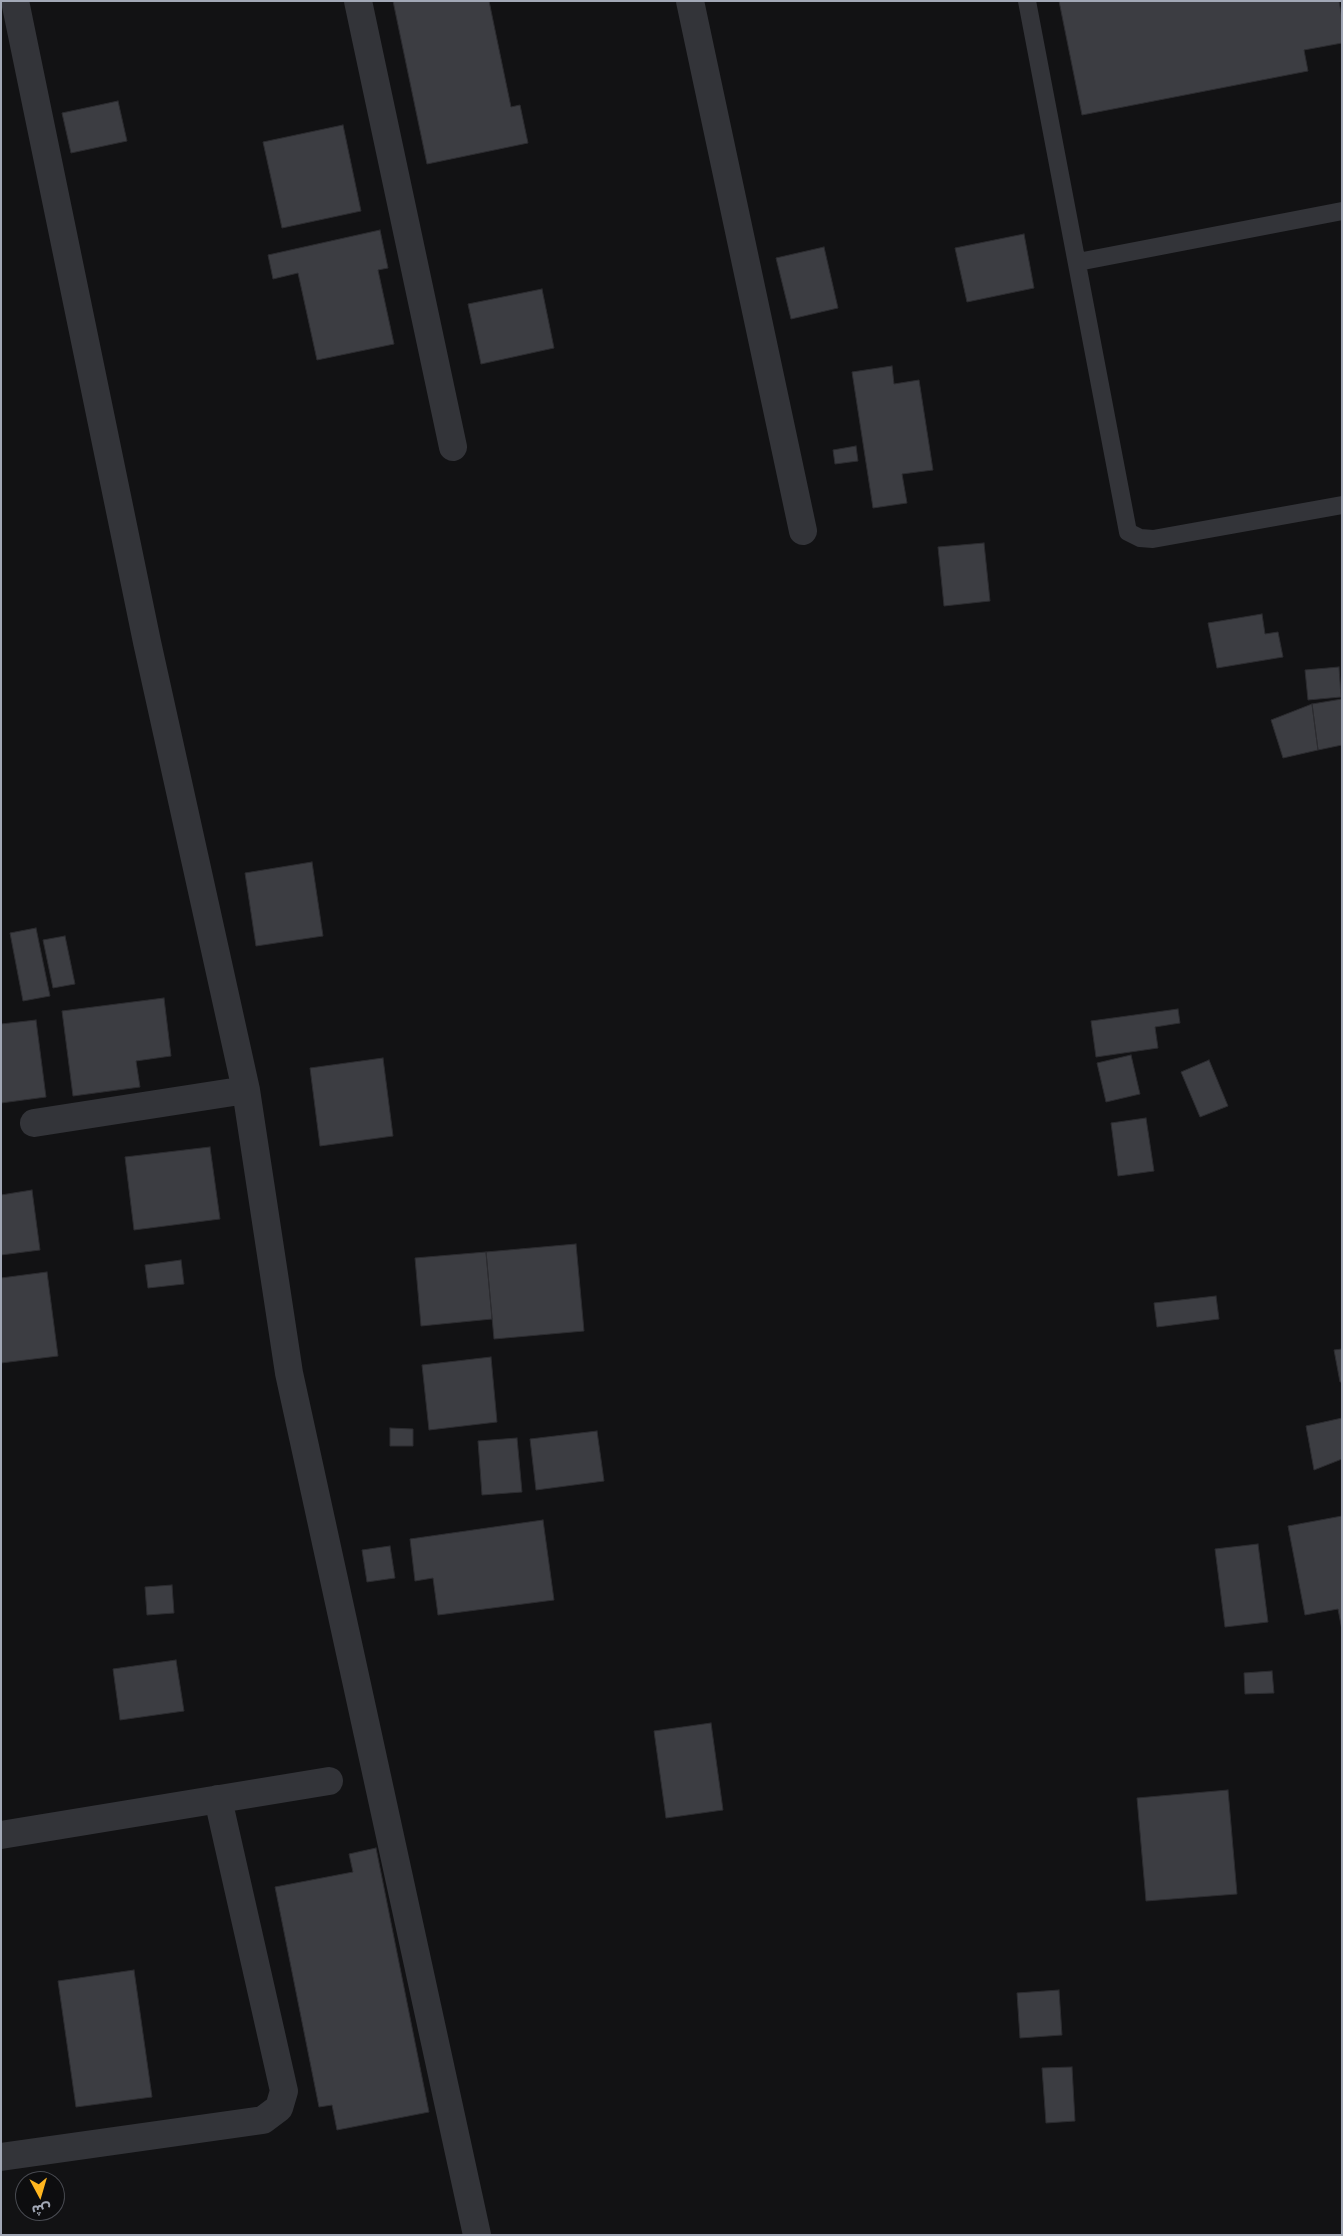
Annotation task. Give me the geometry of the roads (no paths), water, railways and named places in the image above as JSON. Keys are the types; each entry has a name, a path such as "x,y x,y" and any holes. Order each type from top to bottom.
{"street":[{"path":"15,1 147,642 246,1090 289,1373 477,2235"},
{"path":"358,1 453,447"},
{"path":"690,1 804,531"},
{"path":"34,1123 246,1090"},
{"path":"1,1835 329,1781"},
{"path":"1,2157 263,2120 279,2108 284,2092 218,1799"}],"lane":[{"path":"1027,1 1128,532 1140,538 1153,539 1342,505"},
{"path":"1078,262 1342,211"}]}
